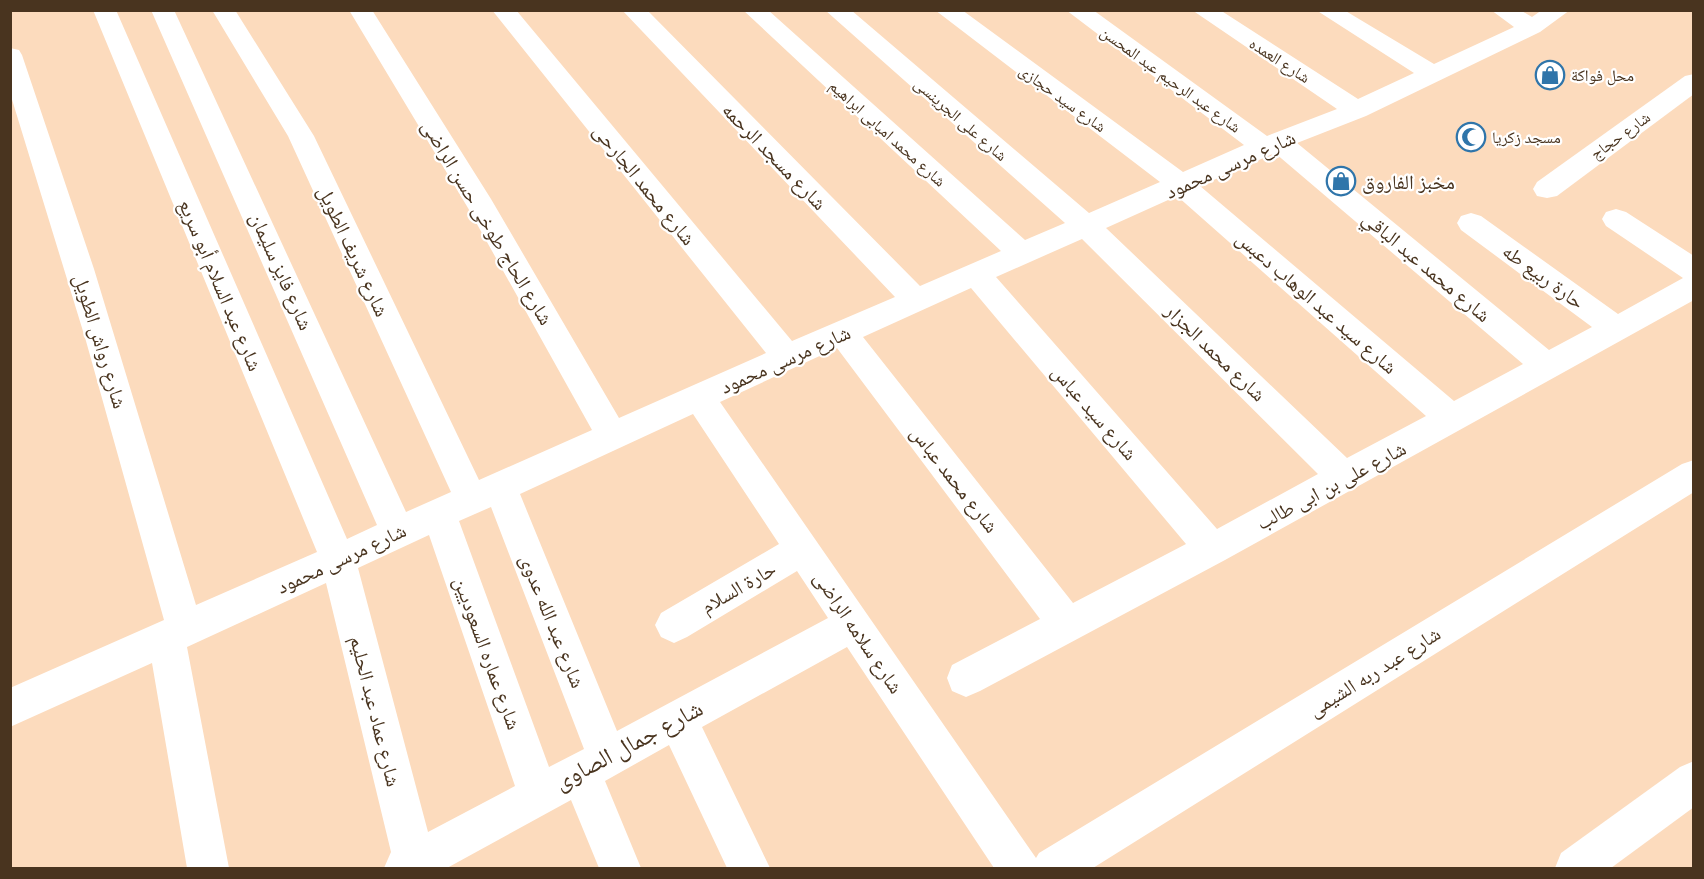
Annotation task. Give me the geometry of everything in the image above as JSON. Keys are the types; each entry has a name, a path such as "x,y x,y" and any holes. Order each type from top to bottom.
{"street":[{"name":"شارع عبد السلام أبو سريع","path":"104,10 338,559"},
{"name":"شارع فايز سليمان","path":"162,10 246,190 398,532"},
{"name":"شارع شريف الطويل","path":"223,10 301,136 470,499"},
{"name":"شارع الحاج طوخى حسن الراضى","path":"360,10 481,206 613,437"},
{"name":"شارع محمد الجارحى","path":"503,10 788,357"},
{"name":"شارع مسجد الرحمه","path":"633,10 917,301"},
{"name":"شارع محمد امبابى ابراهيم","path":"754,10 1023,255"},
{"name":"شارع على الجرينسى","path":"836,10 1087,227"},
{"name":"شارع سيد حجازى","path":"946,10 1182,185"},
{"name":"شارع عبد الرحيم عبد المحسن","path":"1077,10 1272,145"},
{"name":"شارع العمده","path":"1203,10 1357,110"},
{"path":"1327,10 1433,74"},
{"path":"1502,10 1532,27"},
{"name":"شارع مرسى محمود","path":"10,708 788,357 1357,110 1532,27 1559,10"},
{"name":"شارع رواش الطويل","path":"10,55 40,141 100,333 176,634 208,868"},
{"name":"شارع حجاج","path":"1547,189 1694,82"},
{"name":"شارع محمد عبد الباقي","path":"1272,145 1547,367"},
{"name":"شارع سيد عبد الوهاب دعبس","path":"1182,185 1452,419"},
{"path":"1616,219 1694,271"},
{"name":"حارة ربيع طه","path":"1471,223 1617,329"},
{"name":"شارع محمد الجزار","path":"1087,227 1344,477"},
{"name":"شارع سيد عباس","path":"977,275 1212,549"},
{"name":"شارع على بن ابى طالب","path":"966,678 1212,549 1694,286"},
{"name":"شارع محمد عباس","path":"843,333 1067,625"},
{"name":"شارع سلامه الراضى","path":"699,397 1019,868"},
{"name":"شارع عبد ربه الشيمى","path":"1054,868 1691,478"},
{"name":"شارع عبد الله عدوى","path":"470,499 593,763 620,868"},
{"name":"شارع عماره السعوديين","path":"470,499 538,794"},
{"name":"حارة السلام","path":"674,625 803,549"},
{"name":"شارع عماد عبد الحليم","path":"338,559 411,867"},
{"name":"شارع جمال الصاوى","path":"411,867 593,763 854,623"},
{"path":"678,718 749,868"},
{"path":"1576,868 1694,781"}],"place":[{"name":"محل فواكة","path":"1550,75"},
{"name":"مسجد زكريا","path":"1471,137"},
{"name":"مخبز الفاروق","path":"1341,181"}]}
